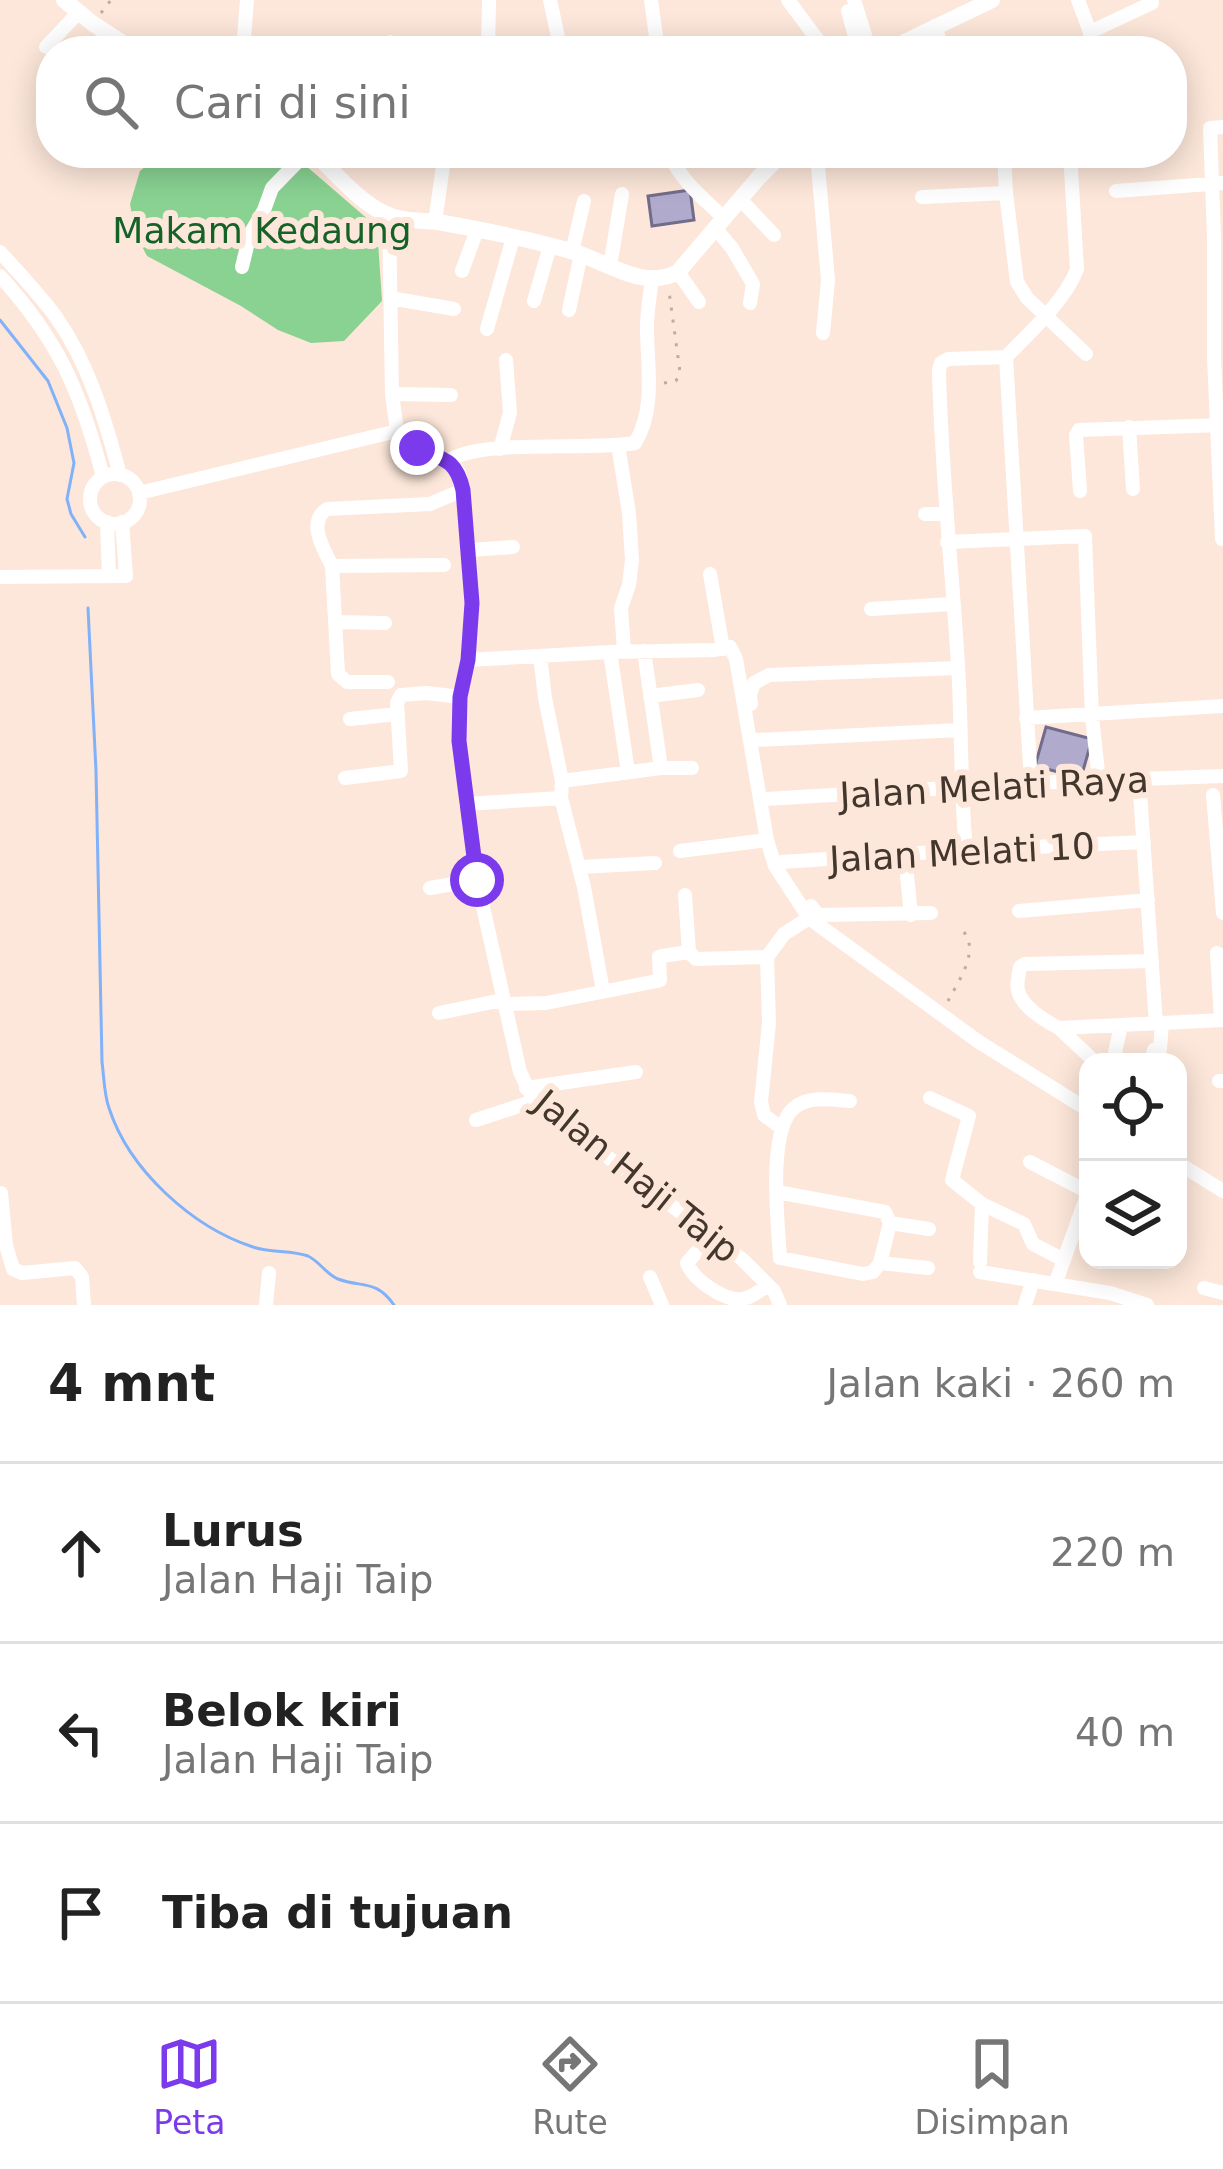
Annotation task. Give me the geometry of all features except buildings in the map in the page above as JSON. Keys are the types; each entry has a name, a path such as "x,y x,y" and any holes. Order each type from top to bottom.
{"main road":[{"path":"64,0 112,36"},
{"path":"915,36 992,0"},
{"path":"329,168 389,216 550,246 638,277 666,276 770,168"}],"street":[{"path":"244,36 247,0"},
{"path":"488,36 489,0"},
{"path":"550,0 558,36"},
{"path":"651,0 655,36"},
{"path":"788,0 815,36"},
{"path":"849,0 856,36"},
{"path":"849,0 864,36"},
{"path":"1078,0 1090,36"},
{"path":"1090,32 1152,3"},
{"path":"57,36 78,14"},
{"path":"935,26 938,36"},
{"path":"1222,538 1218,184 1210,128 1223,127"},
{"path":"242,267 250,234 272,188 295,168"},
{"path":"435,222 443,168"},
{"path":"676,168 719,223 754,284 750,303"},
{"path":"814,168 828,280 823,333"},
{"path":"1005,168 1017,282 1044,316 1086,354"},
{"path":"966,850 940,363 1006,357 1074,280 1078,269 1071,168"},
{"path":"1116,191 1218,184"},
{"path":"922,197 1006,193"},
{"path":"610,266 622,194"},
{"path":"740,199 774,236"},
{"path":"569,310 584,201"},
{"path":"389,216 392,394 397,431 417,448 448,461 458,454 500,449 630,445 638,440 650,384 647,323 666,276 698,302"},
{"path":"462,271 477,230"},
{"path":"487,329 513,238"},
{"path":"534,301 550,246"},
{"path":"0,252 56,317 76,350 99,402 120,475"},
{"path":"0,276 62,358 84,408 103,477"},
{"path":"390,298 454,309"},
{"path":"1006,357 1031,783"},
{"path":"500,449 510,413 506,360"},
{"path":"392,394 451,395"},
{"path":"1080,491 1076,432 1220,425"},
{"path":"1129,427 1133,489"},
{"path":"139,493 397,431"},
{"path":"618,445 632,560 617,651 628,772"},
{"name":"Jalan Haji Taip","path":"448,461 459,473 463,490 472,603 460,697 466,804 502,1002 530,1094 742,1260 774,1294"},
{"path":"120,475 132,481 139,493 138,507 129,519 115,522 94,512 92,489 103,477 120,475"},
{"path":"388,682 340,678 332,566 316,521 322,512 430,504 463,490"},
{"path":"925,514 946,514"},
{"path":"0,577 126,575 115,522"},
{"path":"109,576 115,522"},
{"path":"947,542 1085,536 1099,781"},
{"path":"469,550 513,547"},
{"path":"332,566 444,565"},
{"path":"710,574 727,648 736,659 767,840 775,866 809,918 979,1042 1079,1104"},
{"path":"871,609 952,604"},
{"path":"336,622 386,623"},
{"path":"468,660 727,648"},
{"path":"644,651 661,769"},
{"path":"540,656 561,798 580,866 603,991"},
{"path":"931,914 818,915 781,862 750,694 758,679 769,675 958,668"},
{"path":"650,696 698,690"},
{"path":"345,778 401,770 398,700 403,694 460,697"},
{"path":"1026,718 1223,706"},
{"path":"350,719 398,714"},
{"path":"756,740 959,730"},
{"path":"562,781 692,768"},
{"name":"Jalan Melati Raya","path":"766,800 1223,776"},
{"path":"1139,779 1159,1024 1160,1049 1153,1053"},
{"path":"1213,795 1223,913"},
{"path":"466,804 561,798"},
{"path":"680,851 767,840"},
{"name":"Jalan Melati 10","path":"781,862 1144,842"},
{"path":"905,855 911,915"},
{"path":"580,866 656,863"},
{"path":"430,888 477,880"},
{"path":"685,895 689,952 696,959 767,957"},
{"path":"1019,911 1148,900"},
{"path":"780,1127 764,1115 761,1102 769,1023 767,957 784,934 809,918"},
{"path":"439,1013 502,1002 546,1003 660,980 658,957 689,952"},
{"path":"1059,1028 1222,1020 1217,953"},
{"path":"1085,1053 1020,996 1022,965 1152,961"},
{"path":"1115,1053 1120,1025"},
{"path":"476,1120 530,1094 636,1072"},
{"path":"929,1098 969,1116 952,1180 982,1204 1024,1224 1033,1244 1064,1260"},
{"path":"711,1236 687,1263 689,1271 735,1299 774,1294 780,1258 780,1127 791,1109 802,1103 850,1101"},
{"path":"1030,1162 1079,1187"},
{"path":"1187,1169 1223,1192"},
{"path":"777,1192 880,1209 890,1222 880,1263 873,1272 780,1258"},
{"path":"1,1193 3,1246 10,1266 17,1272 79,1270 84,1305"},
{"path":"982,1204 980,1267 1147,1305"},
{"path":"1056,1282 1079,1218"},
{"path":"890,1222 929,1229"},
{"path":"880,1263 928,1268"},
{"path":"266,1305 269,1273"},
{"path":"650,1277 662,1305"},
{"path":"1025,1305 1033,1280"},
{"path":"1204,1288 1223,1293"}],"path":[{"path":"650,384 676,381 680,372 666,276"},
{"path":"942,1013 970,957 970,939 959,927"}],"green space":[{"name":"Makam Kedaung","path":"308,168 377,227 382,301 344,341 311,343 278,330 147,256 136,235 130,204 140,171"}],"waterway":[{"path":"0,320 48,381 67,428 74,463 67,499 85,537"},
{"path":"88,608 102,1062 107,1103 118,1131 147,1174 208,1226 253,1247 308,1256 338,1279 381,1291 394,1305"}],"route":[{"path":"417,448 452,464 463,490 472,603 459,741 477,880"}]}
